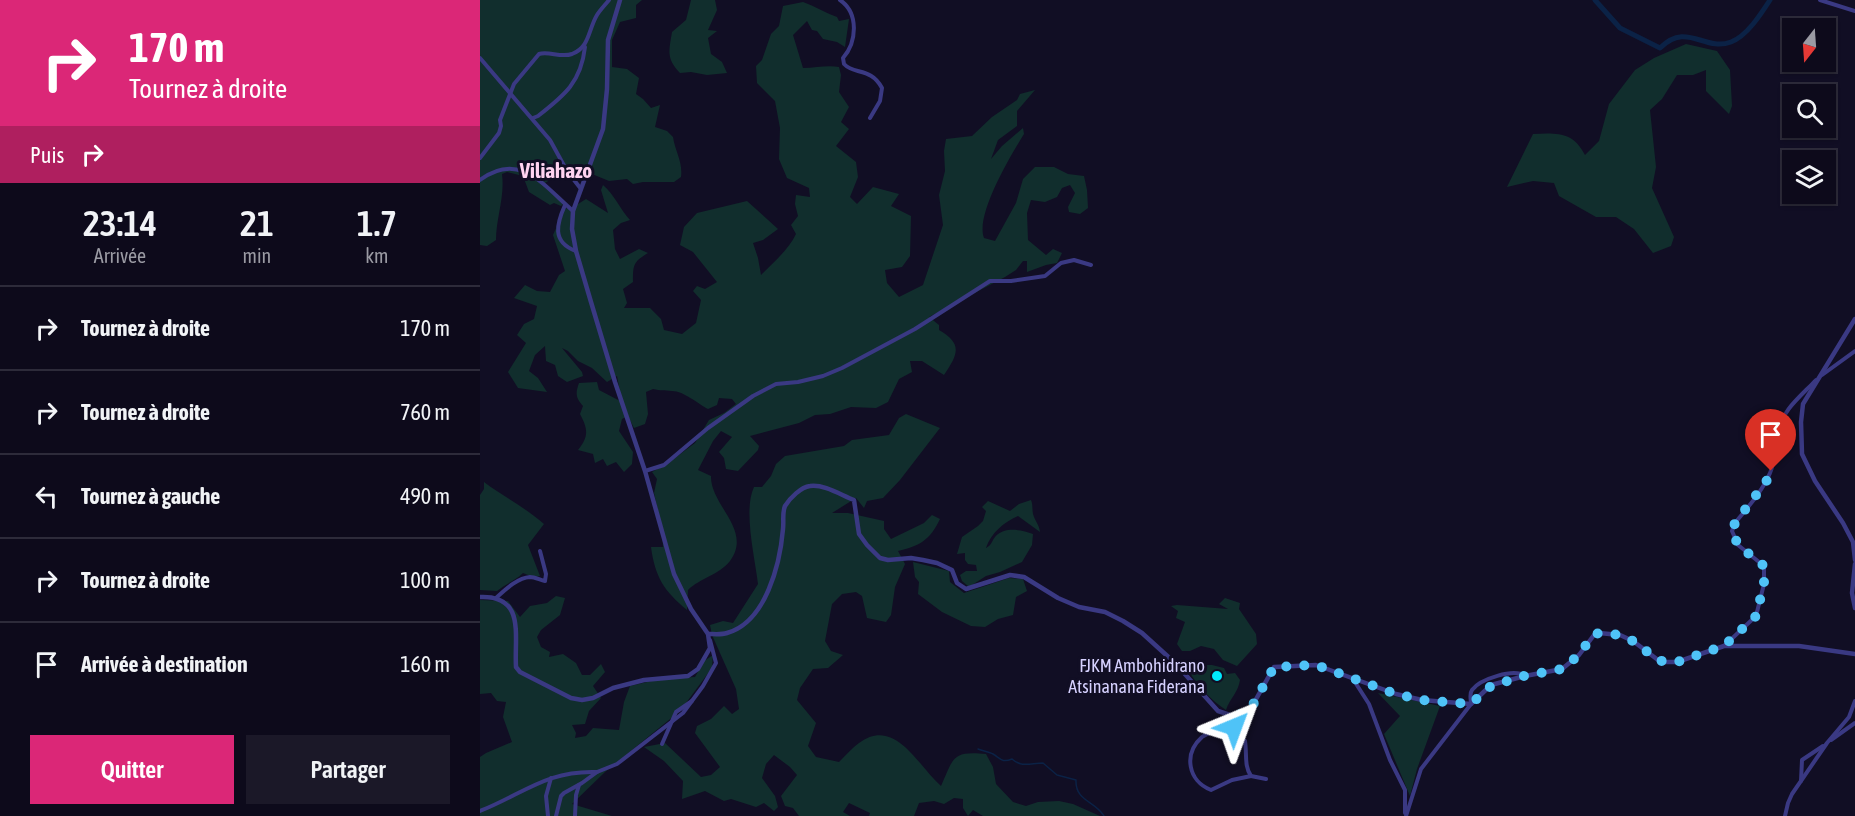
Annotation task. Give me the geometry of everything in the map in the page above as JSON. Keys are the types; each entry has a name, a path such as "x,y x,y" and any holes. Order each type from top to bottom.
{"street":[{"path":"533,118 569,89 582,66 585,46 597,15 609,0"},
{"path":"556,816 561,796 597,772 617,764 683,714 716,663 708,634 691,609 674,574 645,471 615,382 576,251 572,230 573,211 603,129 608,40 620,0"},
{"path":"840,0 846,5 855,28 851,47 843,57 844,64 849,68 870,74 882,88 880,101 870,118"},
{"path":"1820,0 1855,10"},
{"path":"480,158 499,133 500,120 510,93 539,54 570,55 585,46"},
{"path":"480,58 550,140 567,171 581,189"},
{"path":"480,180 498,170 520,169 536,178 573,211"},
{"path":"565,205 556,225 557,230 567,247 576,251"},
{"path":"645,471 664,465 708,428 753,396 776,384 823,376 842,368 915,329 990,281 1011,281 1045,276 1061,263 1074,260 1091,265"},
{"path":"1855,319 1803,404 1801,422 1802,454 1815,481 1853,542 1855,562 1852,593 1855,608"},
{"path":"1724,646 1756,616 1764,584 1764,566 1738,545 1732,531 1735,523 1766,482 1775,459 1777,433 1786,411 1822,375 1855,351"},
{"path":"708,634 726,634 759,610 777,562 785,506 802,488 813,486 837,492 854,500 860,534 880,558 888,560 911,558 937,563 952,570 957,583 966,589 1010,575 1024,578 1058,598 1088,609 1105,612 1124,621 1142,633 1175,663 1218,711 1233,717 1250,710 1274,667 1316,665 1396,694 1422,700 1471,704"},
{"path":"496,598 510,586 525,579 532,577 545,580 546,574 540,551"},
{"path":"480,597 496,598 510,607 514,617 517,670 577,700 593,698 613,688 644,680 688,676 698,669 708,655 710,648 708,634"},
{"path":"1406,816 1421,770 1471,704 1491,686 1524,676 1562,669 1579,655 1593,635 1599,633 1620,635 1633,641 1658,660 1666,662 1677,662 1724,646 1799,646 1855,654"},
{"path":"1471,704 1470,694 1479,684 1507,673 1519,672 1524,676"},
{"path":"1353,678 1369,704 1390,760 1405,790 1406,816"},
{"path":"1785,816 1788,803 1827,743 1849,717 1855,701"},
{"path":"1233,717 1233,737 1245,741 1246,768 1251,776"},
{"path":"662,744 671,722"},
{"path":"1801,782 1802,760 1855,723"},
{"path":"1234,727 1203,736 1190,756 1191,774 1211,790 1232,780 1251,776 1266,779"},
{"path":"480,811 501,803 551,777 577,772 597,772"},
{"path":"548,816 546,796 551,777"},
{"path":"575,816 579,785"}],"green space":[{"path":"480,0 642,0 636,5 636,18 620,22 612,40 612,67 627,69 639,78 636,94 651,108 660,105 655,127 667,131 673,137 681,166 681,177 674,182 633,184 627,179 609,181 592,174 581,180 565,169 545,183 564,203 561,206 554,203 550,205 529,192 523,176 507,172 502,174 496,240 487,246 480,245"},
{"path":"691,0 715,0 717,10 708,30 717,31 708,38 711,54 722,62 727,73 707,75 691,72 680,73 672,63 670,49 672,32 686,20"},
{"path":"803,2 837,17 839,21 849,19 845,47 837,42 823,39 817,31 812,30 807,21 793,35 803,68 839,67 841,75 839,92 849,107 841,122 849,129 836,146 856,162 858,177 850,197 857,204 873,187 899,194 891,206 911,216 910,256 902,267 885,270 887,283 899,297 923,285 943,225 939,195 945,171 946,139 972,136 992,117 1017,100 1020,94 1035,90 1017,111 1017,126 998,140 991,159 1023,128 1024,134 1003,170 989,201 983,228 984,238 995,241 1016,203 1023,179 1035,167 1054,167 1068,174 1084,176 1088,208 1080,214 1069,212 1068,207 1075,193 1070,185 1062,188 1057,197 1045,202 1031,200 1027,213 1028,240 1046,255 1053,249 1062,253 1057,263 1027,272 1027,261 1023,261 1016,270 1005,277 929,317 939,325 939,330 947,335 955,345 955,355 944,375 922,361 910,361 912,372 899,379 888,402 876,408 851,407 830,414 815,415 799,423 750,436 759,446 758,450 738,471 726,469 724,458 719,452 732,437 721,431 713,441 698,470 711,476 712,487 734,528 737,539 736,550 726,566 688,590 687,610 667,590 655,567 651,547 663,547 662,529 654,493 657,479 652,472 695,443 709,420 736,404 732,399 719,398 717,405 708,409 681,393 653,389 646,392 648,414 645,424 634,428 628,416 622,419 619,431 633,452 632,464 624,472 616,462 607,466 603,459 595,463 593,454 578,450 584,441 586,432 580,414 583,406 577,396 579,383 597,382 599,390 622,402 617,376 607,382 592,368 578,361 562,348 583,376 567,382 558,376 555,365 546,361 545,346 535,355 529,371 538,378 547,392 518,388 508,372 526,343 517,335 524,324 534,319 537,306 514,298 525,285 537,291 550,292 559,275 565,271 553,235 565,208 570,209 586,199 608,213 601,190 603,185 630,220 621,223 613,230 615,249 620,259 639,249 648,253 637,262 633,282 623,289 627,303 624,308 650,308 661,319 664,330 682,334 696,323 701,300 693,291 697,286 705,289 717,282 693,252 680,245 684,227 697,213 747,201 778,229 763,240 753,243 761,275 776,261 796,234 791,225 798,216 795,204 796,195 810,197 809,188 787,178 779,159 780,128 775,101 757,83 756,66 762,60 771,34 779,26 783,6"},
{"path":"1686,44 1717,51 1730,70 1732,106 1729,114 1706,91 1706,70 1693,75 1677,75 1662,99 1650,110 1656,167 1652,188 1674,237 1671,246 1653,253 1634,229 1616,217 1596,217 1559,196 1554,183 1533,181 1507,187 1533,134 1557,134 1570,138 1585,155 1599,141 1609,104 1635,70 1654,58"},
{"path":"906,414 940,428 900,480 883,498 867,501 864,508 856,498 832,513 848,513 884,521 884,529 891,539 924,523 932,515 940,519 924,541 898,551 905,564 895,587 891,615 886,622 867,618 862,596 856,592 842,594 832,604 825,641 831,651 843,655 828,668 813,669 800,688 797,700 816,723 808,746 816,757 839,762 859,743 872,736 895,739 941,786 952,762 960,755 986,754 993,767 996,784 1013,802 1026,806 1038,802 1059,801 1073,804 1100,816 983,816 973,810 968,816 963,808 963,799 954,798 944,804 934,801 919,803 914,816 869,816 870,813 849,803 843,812 850,816 799,816 793,808 785,806 781,796 797,775 774,755 766,764 762,778 775,796 778,807 774,811 764,803 756,807 731,799 724,801 705,791 682,799 683,781 664,761 644,747 665,743 701,777 711,775 720,767 695,733 697,726 711,719 724,706 732,714 739,709 736,689 712,635 710,625 723,621 733,623 758,584 750,521 751,497 754,487 762,487 771,476 776,464 785,456 844,446 852,440 889,435 899,418"},
{"path":"484,482 544,524 528,545 540,576 533,577 523,573 497,591 480,590 480,495 484,489"},
{"path":"1031,500 1033,514 1040,532 1018,516 999,529 986,548 995,537 1004,531 1019,530 1033,534 1032,545 1022,562 986,576 969,587 962,581 960,575 966,571 977,571 976,565 968,564 965,560 965,553 957,554 962,537 983,521 986,511 982,507 988,501 1010,511 1019,504"},
{"path":"913,562 949,571 950,582 964,593 1009,578 1023,579 1027,591 1016,597 1013,615 998,619 985,627 971,626 942,612 918,594 919,582 915,577"},
{"path":"556,596 565,598 560,615 541,630 537,637 541,647 550,652 549,657 563,654 576,663 582,675 590,675 601,664 605,672 593,686 601,698 589,711 585,724 572,725 576,733 575,738 586,736 593,728 619,730 624,702 630,686 660,679 695,677 704,661 713,655 712,668 680,711 605,772 572,804 612,816 480,816 480,757 512,742 503,717 506,702 497,701 491,693 480,694 480,600 508,601 520,617 530,606 547,603"},
{"path":"1225,598 1240,603 1239,609 1256,634 1257,644 1237,666 1223,660 1214,649 1201,646 1190,651 1182,651 1177,644 1185,622 1176,618 1178,611 1171,606 1228,609 1219,604"},
{"path":"1201,665 1224,668 1227,674 1235,673 1240,680 1226,710 1204,692 1188,669"},
{"path":"1378,693 1440,706 1417,769 1410,796 1384,734 1400,716"}],"waterway":[{"path":"1595,0 1620,28 1660,48 1670,40 1679,37 1721,44 1731,42 1748,30 1770,0"},
{"path":"978,749 1004,760 1012,759 1023,764 1043,763 1057,775 1076,780 1082,797 1104,816"}],"place":[{"name":"FJKM Ambohidrano Atsinanana Fiderana","path":"1217,676"}],"district":[{"name":"Viliahazo","path":"556,171"}],"route":[{"path":"1234,727 1233,717 1250,710 1274,667 1316,665 1396,694 1422,700 1471,704 1491,686 1524,676 1562,669 1579,655 1593,635 1599,633 1620,635 1633,641 1658,660 1666,662 1677,662 1724,646 1756,616 1764,584 1764,566 1738,545 1732,531 1735,523 1766,482 1771,471"}]}
